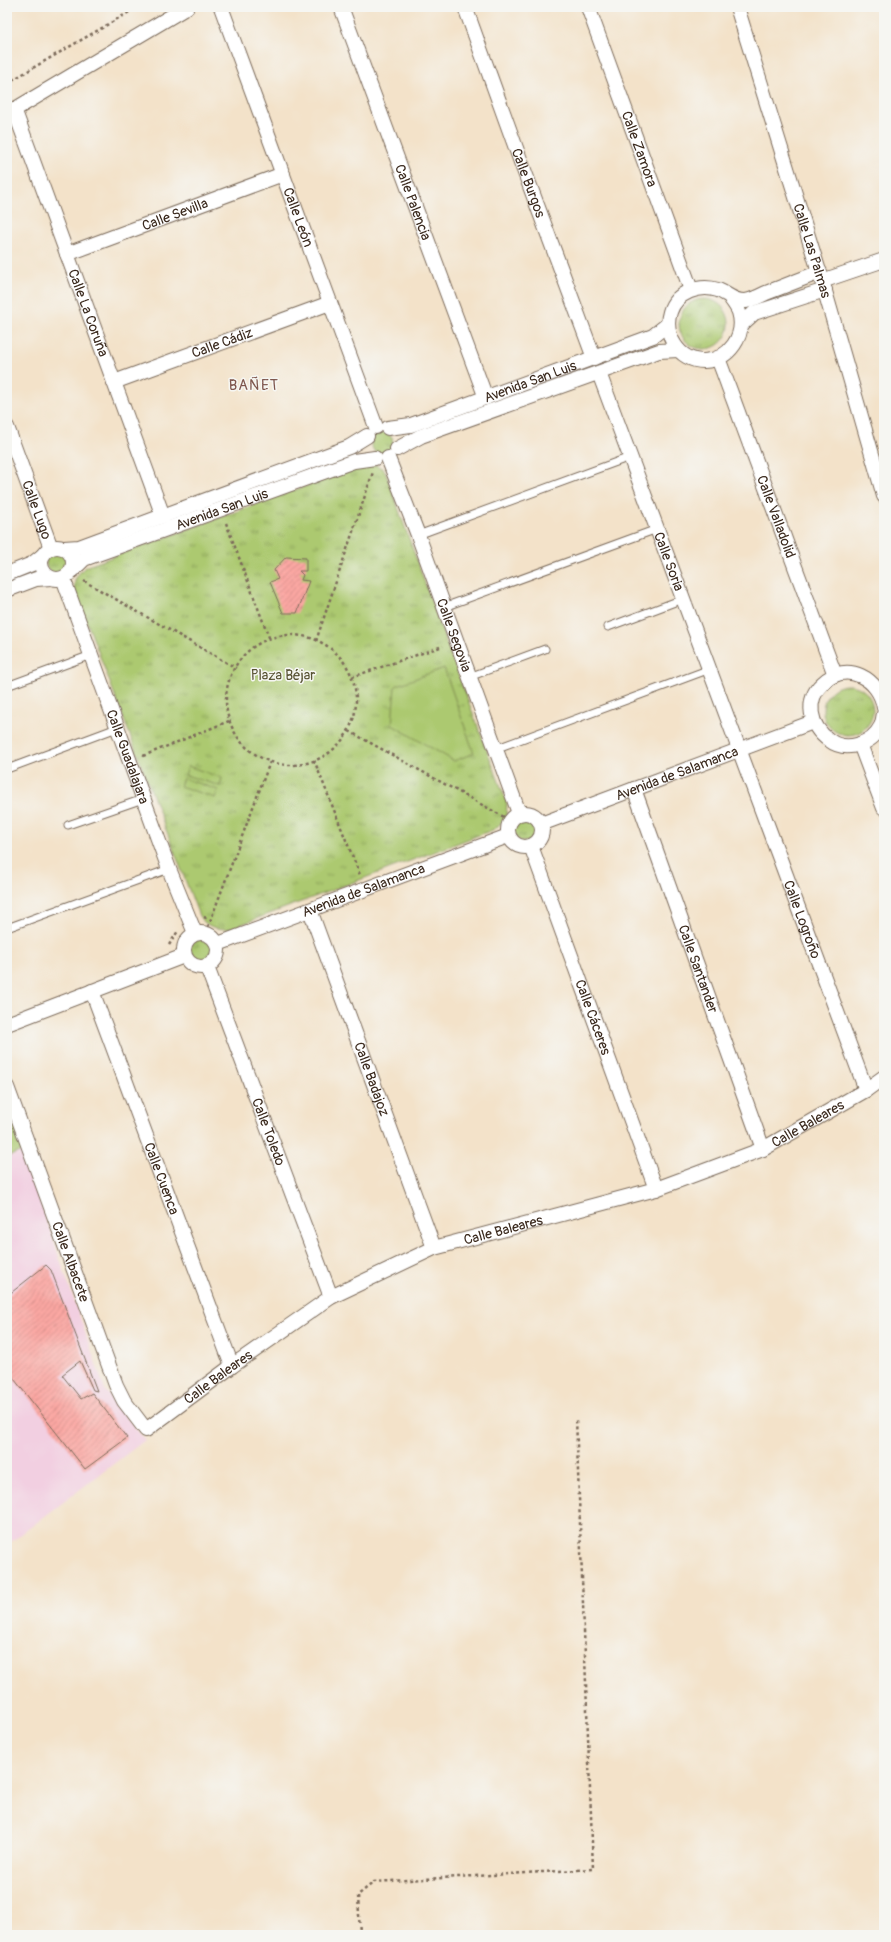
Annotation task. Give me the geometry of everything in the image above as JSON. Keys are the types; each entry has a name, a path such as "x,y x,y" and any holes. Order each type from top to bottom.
{"street":[{"path":"11,112 187,7"},
{"name":"Calle León","path":"221,7 377,431"},
{"name":"Calle Palencia","path":"341,7 486,398"},
{"name":"Calle Burgos","path":"465,7 594,358"},
{"name":"Calle Zamora","path":"588,7 691,290"},
{"name":"Calle Las Palmas","path":"737,7 822,281 884,496"},
{"name":"Calle La Coruña","path":"11,112 67,254 163,516"},
{"name":"Calle Sevilla","path":"67,254 282,174"},
{"path":"731,299 746,301 822,281 884,260"},
{"path":"741,325 754,313 822,281"},
{"path":"705,288 719,290 731,299 739,311 741,325 738,339 730,351 718,358 704,361 690,358 678,350 670,338 668,324 671,310 679,298 691,290 705,288"},
{"name":"Calle Cádiz","path":"114,382 330,303"},
{"name":"Avenida San Luis","path":"7,574 32,564 52,551 79,547 163,516 349,447 377,431 411,425 653,336 668,324"},
{"name":"Avenida San Luis","path":"64,575 84,559 354,461 385,456 421,436 659,351 678,350"},
{"name":"Calle Valladolid","path":"718,358 835,675"},
{"name":"Calle Soria","path":"599,373 740,749"},
{"name":"Calle Lugo","path":"7,428 52,551"},
{"path":"377,431 397,437 385,456 366,449 377,431"},
{"name":"Calle Segovia","path":"385,456 418,535 496,749 515,817"},
{"path":"52,551 73,557 64,575 42,569 41,563 52,551"},
{"path":"7,590 36,579 64,575"},
{"name":"Calle Guadalajara","path":"64,575 90,655 169,869 200,933"},
{"path":"883,701 875,685 864,676 849,673 835,675 823,683 815,694 811,708 813,722 821,734 832,743 846,746 860,744 872,737 881,725 884,714"},
{"name":"Avenida de Salamanca","path":"541,824 813,722"},
{"path":"860,744 884,808"},
{"name":"Calle Logroño","path":"740,749 866,1090"},
{"name":"Calle Santander","path":"634,789 763,1149"},
{"path":"532,814 538,818 541,824 541,837 537,843 531,846 517,846 508,836 507,829 515,817 532,814"},
{"name":"Avenida de Salamanca","path":"218,944 508,836"},
{"name":"Calle Cáceres","path":"531,846 656,1188"},
{"name":"Calle Badajoz","path":"310,910 434,1248"},
{"path":"200,933 214,938 218,944 217,957 207,967 193,966 184,956 185,942 189,937 200,933"},
{"path":"7,1024 184,956"},
{"name":"Calle Toledo","path":"207,967 331,1297"},
{"name":"Calle Cuenca","path":"92,991 232,1366"},
{"name":"Calle Baleares","path":"146,1430 232,1366 331,1297 434,1248 656,1188 763,1149 866,1090 884,1077"},
{"name":"Calle Albacete","path":"7,1087 116,1385 124,1402 146,1430"}],"lane":[{"path":"418,535 630,457"},
{"path":"444,607 657,529"},
{"path":"608,627 684,599"},
{"path":"469,677 545,649"},
{"path":"7,686 90,655"},
{"path":"496,749 710,669"},
{"path":"7,769 117,728"},
{"path":"68,825 143,799"},
{"path":"7,928 169,869"}],"path":[{"path":"7,83 138,7"},
{"path":"316,641 385,456"},
{"path":"220,510 270,640"},
{"path":"64,575 236,668"},
{"path":"283,636 306,637 316,641 329,647 345,663 352,676 356,710 349,731 339,744 322,758 298,765 270,762 245,746 233,730 229,721 226,696 232,674 244,656 261,642 270,640 283,636"},
{"path":"352,676 457,642"},
{"path":"130,761 229,721"},
{"path":"349,731 515,817"},
{"path":"314,760 366,889"},
{"path":"200,933 270,762"},
{"path":"360,1935 358,1895 374,1882 592,1869 576,1418"}],"shaded area":[{"path":"23,1152 105,1390 145,1440 7,1545 7,1158"}],"green space":[{"path":"709,299 714,300 722,306 728,314 728,334 722,342 714,348 699,349 694,348 686,342 680,334 679,319 680,314 686,306 694,300"},
{"path":"378,432 386,432 393,439 393,447 386,454 378,454 371,447 371,439"},
{"name":"Plaza Béjar","path":"376,465 383,469 386,474 447,645 507,803 506,818 495,829 229,929 212,927 205,923 199,916 75,591 75,580 85,567 358,467"},
{"path":"53,552 61,552 68,559 68,567 61,574 53,574 46,567 46,559"},
{"path":"444,668 474,753 454,761 392,725 395,686"},
{"path":"853,685 858,686 866,692 872,700 872,720 866,728 858,734 843,735 838,734 830,728 824,720 823,705 824,700 830,692 838,686"},
{"path":"188,766 222,778 220,786 185,775"},
{"path":"183,778 218,790 215,798 180,786"},
{"path":"525,818 534,821 537,830 534,839 525,842 516,839 513,830 516,821"},
{"path":"201,938 210,941 213,950 210,959 201,962 192,959 189,950 192,941"},
{"path":"7,1105 23,1151 7,1157"}],"building":[{"path":"286,557 306,558 306,571 299,571 303,575 301,580 309,581 297,613 283,613 270,582 278,579 274,570"},
{"path":"46,1265 51,1270 97,1391 93,1390 80,1361 62,1375 81,1399 92,1393 127,1438 85,1469 7,1370 12,1364 7,1357 7,1296"}],"district":[{"name":"BAÑET","path":"254,385"}]}
